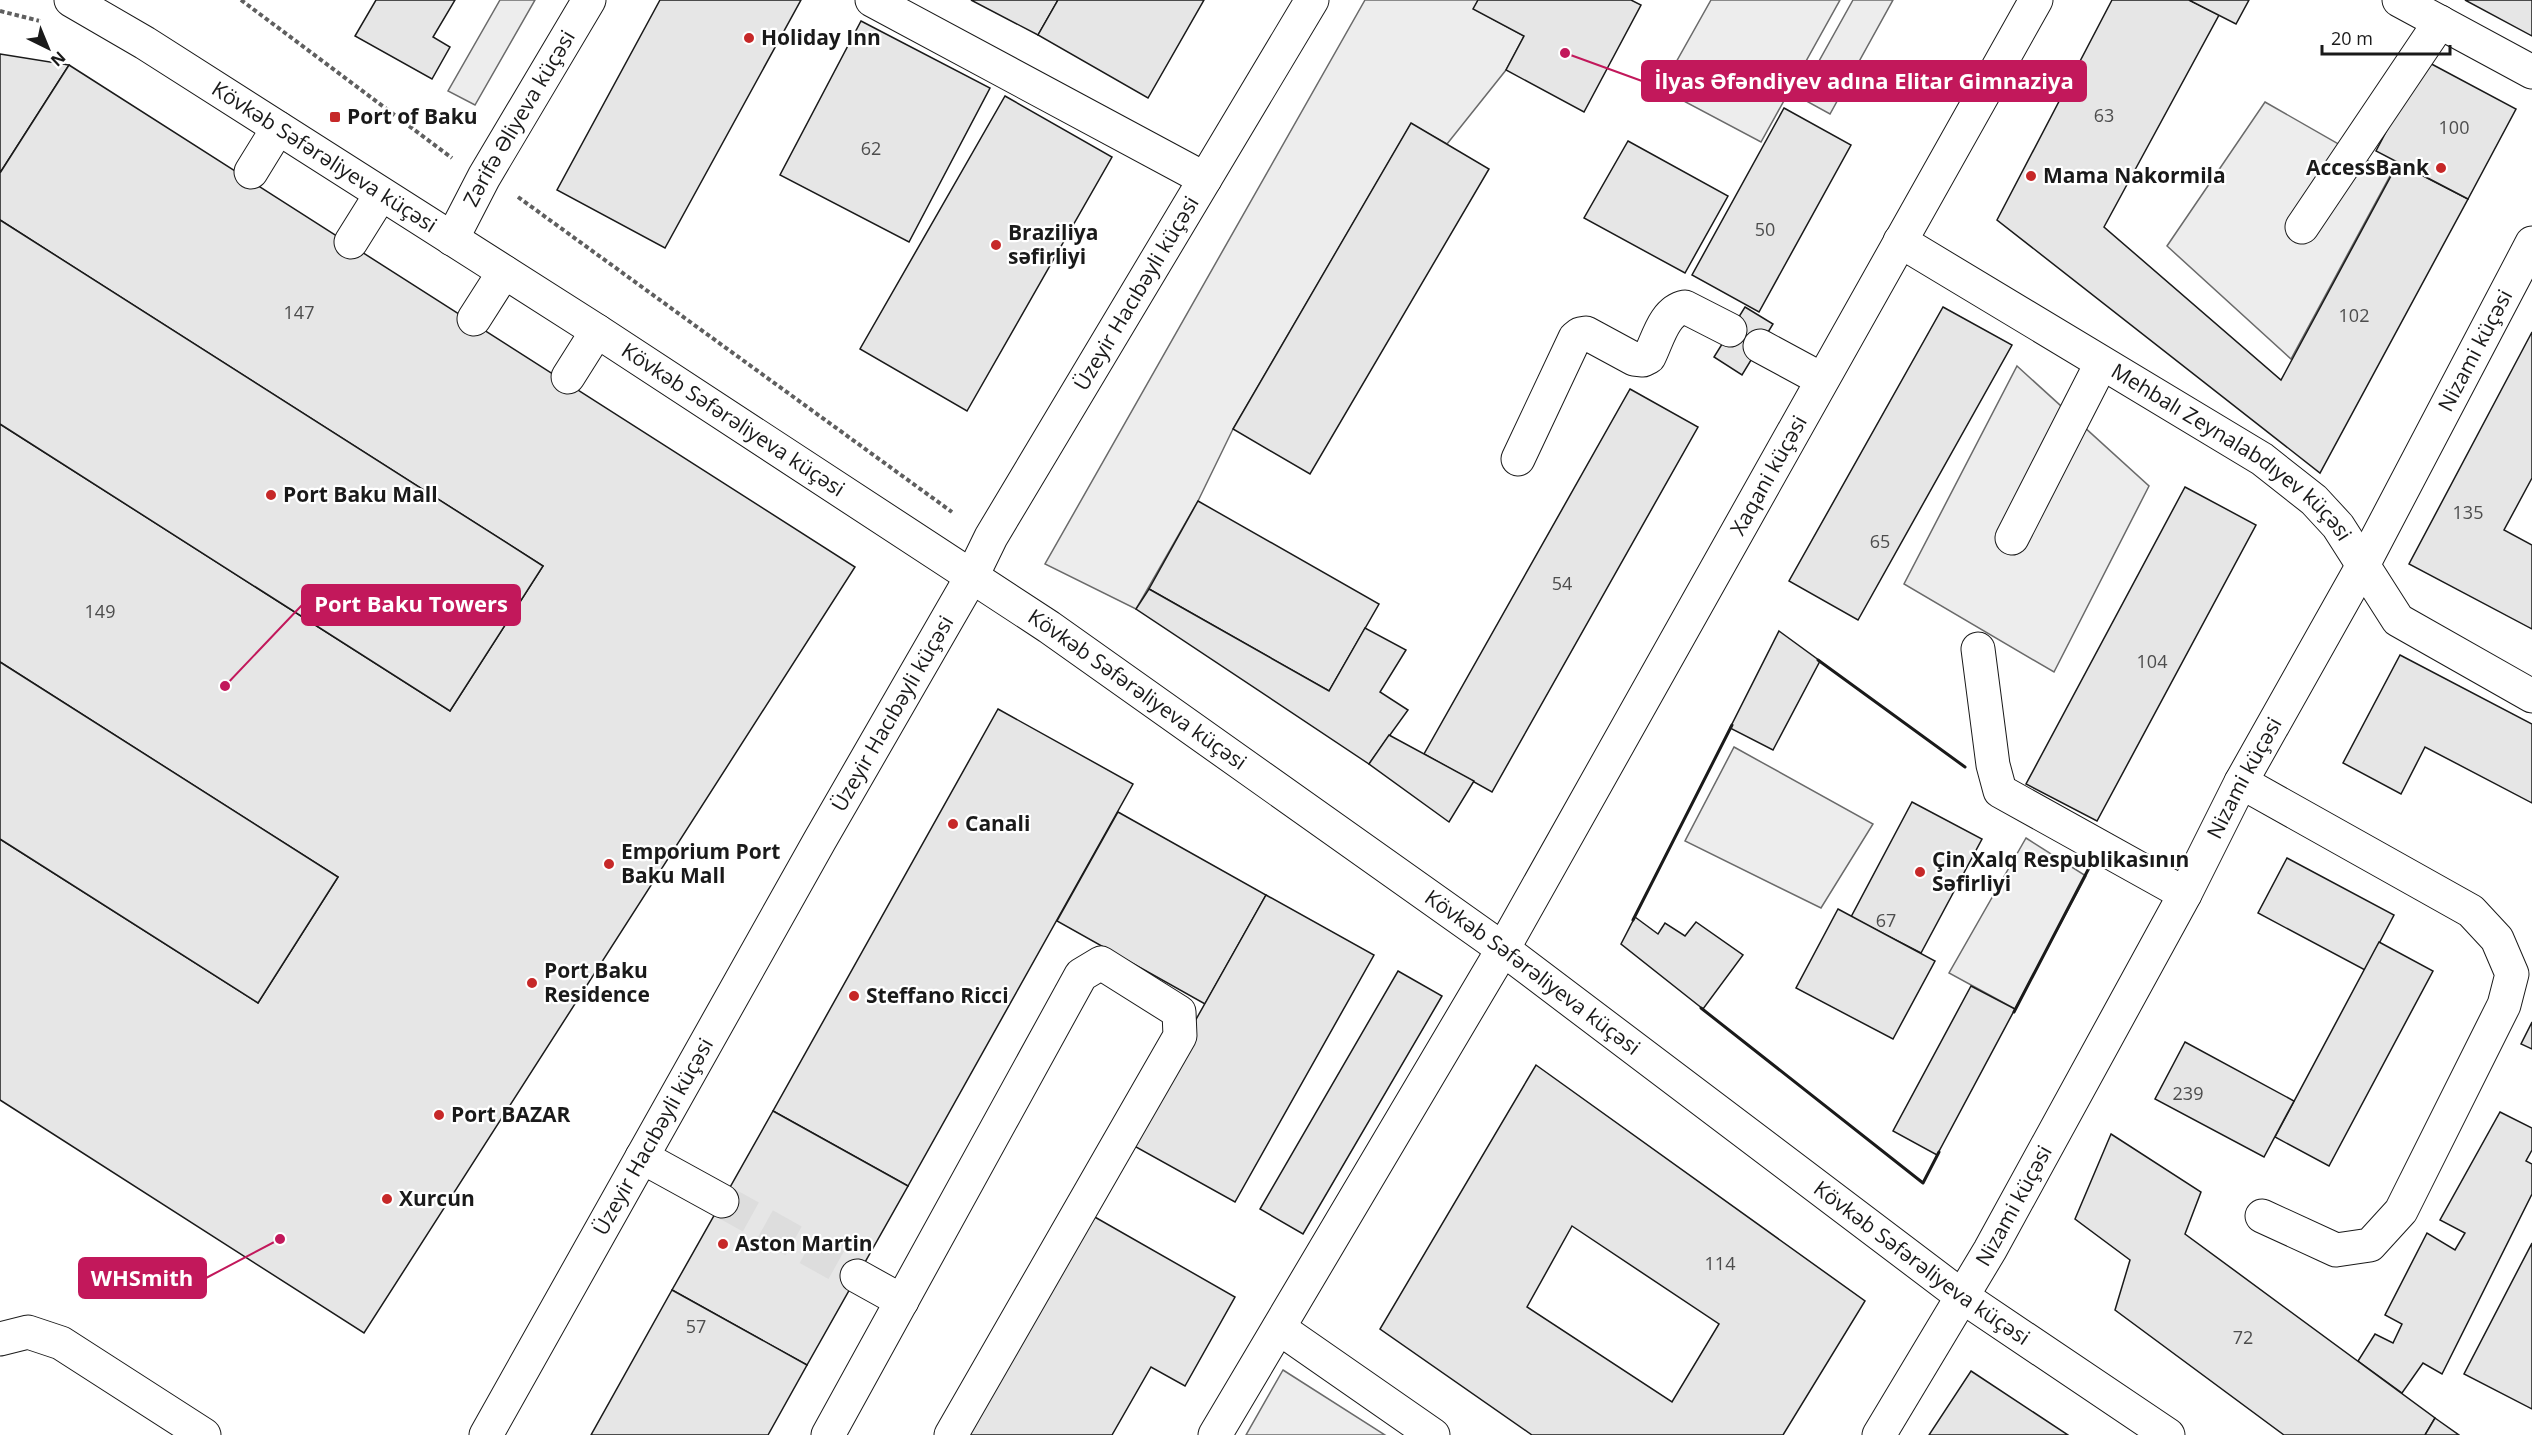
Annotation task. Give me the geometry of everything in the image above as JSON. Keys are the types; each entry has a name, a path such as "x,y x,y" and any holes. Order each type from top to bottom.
{"main road":[{"name":"Kövkəb Səfərəliyeva küçəsi","path":"71,0 145,43 597,331 1048,627 1503,949 1963,1297 2168,1435"},
{"name":"Zərifə Əliyeva küçəsi","path":"452,239 484,177 590,0"},
{"path":"872,0 1205,179"},
{"name":"Üzeyir Hacıbəyli küçəsi","path":"486,1435 820,840 972,576 991,537 1311,0"},
{"name":"Xaqani küçəsi","path":"1215,1435 1503,949 1821,379 2036,0"},
{"path":"2399,0 2532,72"},
{"path":"2302,227 2440,22"},
{"path":"251,172 278,128"},
{"path":"351,242 381,194"},
{"name":"Mehbalı Zeynalabdıyev küçəsi","path":"1900,241 2270,466 2314,500 2338,526 2398,620 2532,696"},
{"name":"Nizami küçəsi","path":"1879,1435 1963,1297 2185,894 2241,782 2363,565 2532,243"},
{"path":"474,319 504,272"},
{"path":"1518,459 1575,338 1580,334 1586,333 1634,359 1643,360 1649,357 1669,314 1677,309 1685,307 1730,330"},
{"path":"567,377 597,331"},
{"path":"1760,346 1821,379"},
{"path":"2012,538 2101,364"},
{"path":"1978,650 1993,765 2000,792 2185,894"},
{"path":"2241,782 2471,911 2497,939 2512,974 2504,1005 2401,1211 2370,1245 2336,1250 2262,1216"},
{"path":"828,1435 1081,975 1101,963 1179,1012 1180,1036 951,1435"},
{"path":"642,1157 722,1201"},
{"path":"857,1276 902,1301"},
{"path":"1279,1328 1433,1435"},
{"path":"0,1339 28,1332 61,1343 204,1435"}],"path":[{"path":"241,0 453,158"},
{"path":"510,191 951,512"}],"shaded area":[{"path":"500,0 535,0 475,105 448,91"},
{"path":"1365,0 1478,0 1474,9 1524,36 1506,70 1447,144 1411,124 1233,429 1198,501 1136,609 1045,564"},
{"path":"1711,0 1840,0 1761,142 1661,89"},
{"path":"1853,0 1893,0 1830,114 1799,97"},
{"path":"2265,102 2391,174 2291,359 2167,246"},
{"path":"2017,366 2149,486 2054,672 1904,584"},
{"path":"1734,747 1873,824 1821,908 1685,841"},
{"path":"2026,838 2086,876 2015,1009 1949,973"},
{"path":"1283,1370 1385,1435 1246,1435"}],"building":[{"path":"376,0 455,0 433,37 450,47 432,79 355,36"},
{"path":"660,0 801,0 665,248 557,190"},
{"path":"971,0 1058,0 1038,35"},
{"path":"1058,0 1204,0 1148,98 1038,35"},
{"path":"1478,0 1631,0 1641,5 1584,112 1506,70 1524,36 1473,9"},
{"path":"2112,0 2189,0 2219,15 2104,227 2281,380 2398,163 2468,199 2320,473 1997,220"},
{"path":"2189,0 2249,0 2236,24"},
{"path":"2465,0 2532,0 2532,36"},
{"path":"861,21 990,88 909,242 780,175"},
{"path":"0,54 69,65 0,173"},
{"path":"2424,60 2516,109 2468,199 2376,151"},
{"path":"69,65 855,567 364,1333 0,1100 0,839 258,1003 338,877 0,662 0,424 450,711 543,566 0,220 0,173"},
{"path":"1005,96 1112,157 967,411 860,349"},
{"path":"1784,108 1851,145 1759,312 1692,275"},
{"path":"1411,123 1489,169 1310,474 1233,429"},
{"path":"1628,141 1728,196 1685,273 1584,218"},
{"name":"Port Baku Mall","path":"0,220 543,566 450,711 0,424"},
{"path":"1745,307 1773,324 1742,375 1714,357"},
{"path":"1943,307 2012,345 1858,620 1789,581"},
{"path":"2532,332 2532,478 2504,530 2532,545 2532,629 2409,564"},
{"path":"1630,389 1698,427 1492,792 1424,754"},
{"path":"2185,487 2256,525 2097,821 2026,784"},
{"path":"1198,501 1379,604 1329,691 1149,589"},
{"path":"1149,589 1329,691 1365,628 1406,650 1380,692 1408,710 1369,764 1136,609"},
{"path":"1779,631 1820,661 1773,750 1730,728"},
{"path":"2400,655 2532,724 2532,803 2425,747 2401,794 2343,763"},
{"path":"0,662 338,877 258,1003 0,839"},
{"path":"998,709 1133,784 908,1186 773,1111"},
{"path":"1389,735 1474,781 1449,822 1369,764"},
{"path":"1912,802 1982,839 1921,953 1851,917"},
{"path":"1118,812 1266,895 1205,1004 1057,921"},
{"path":"2287,858 2394,915 2365,970 2258,913"},
{"path":"1266,895 1374,955 1235,1202 1127,1142"},
{"path":"1838,909 1935,961 1893,1039 1796,988"},
{"path":"1635,917 1658,934 1665,923 1685,936 1696,922 1743,955 1703,1009 1621,944"},
{"path":"2379,942 2433,971 2329,1166 2275,1137"},
{"path":"1398,971 1442,996 1303,1234 1260,1209"},
{"path":"1971,986 2015,1009 1937,1155 1893,1131"},
{"path":"2532,1022 2532,1049 2521,1044"},
{"path":"2185,1042 2294,1101 2264,1157 2155,1099"},
{"path":"1536,1065 1865,1301 1783,1435 1532,1435 1380,1329","holes":["1572,1226 1719,1324 1672,1402 1527,1307"]},
{"path":"773,1111 908,1186 807,1365 672,1290"},
{"path":"2500,1112 2532,1128 2532,1150 2526,1161 2532,1164 2532,1194 2442,1374 2423,1363 2402,1393 2358,1361 2375,1334 2393,1343 2402,1324 2385,1315 2427,1233 2455,1250 2465,1233 2440,1220"},
{"path":"2111,1134 2201,1192 2185,1234 2435,1418 2425,1435 2284,1435 2115,1310 2130,1260 2075,1219"},
{"path":"1093,1216 1235,1297 1185,1386 1151,1367 1112,1435 969,1435"},
{"path":"2532,1243 2532,1409 2464,1374"},
{"path":"672,1290 807,1365 768,1435 591,1435"},
{"path":"1971,1371 2068,1435 1929,1435"},
{"path":"2435,1418 2459,1435 2425,1435"}],"tunnel":[{"path":"722,1201 857,1276"}],"wall":[{"path":"1818,660 1965,767"},
{"path":"1633,920 1732,725"},
{"path":"2014,1012 2090,866"},
{"path":"1701,1008 1923,1183 1939,1152"}],"place":[{"name":"Holiday Inn","path":"749,38"},
{"name":"İlyas Əfəndiyev adına Elitar Gimnaziya","path":"1565,53"},
{"name":"Port of Baku","path":"335,117"},
{"name":"AccessBank","path":"2441,168"},
{"name":"Mama Nakormila","path":"2031,176"},
{"name":"Braziliya səfirliyi","path":"996,245"},
{"name":"Port Baku Mall","path":"271,495"},
{"name":"Port Baku Towers","path":"225,686"},
{"name":"Canali","path":"953,824"},
{"name":"Emporium Port Baku Mall","path":"609,864"},
{"name":"Çin Xalq Respublikasının Səfirliyi","path":"1920,872"},
{"name":"Port Baku Residence","path":"532,983"},
{"name":"Steffano Ricci","path":"854,996"},
{"name":"Port BAZAR","path":"439,1115"},
{"name":"Xurcun","path":"387,1199"},
{"name":"WHSmith","path":"280,1239"},
{"name":"Aston Martin","path":"723,1244"}]}
